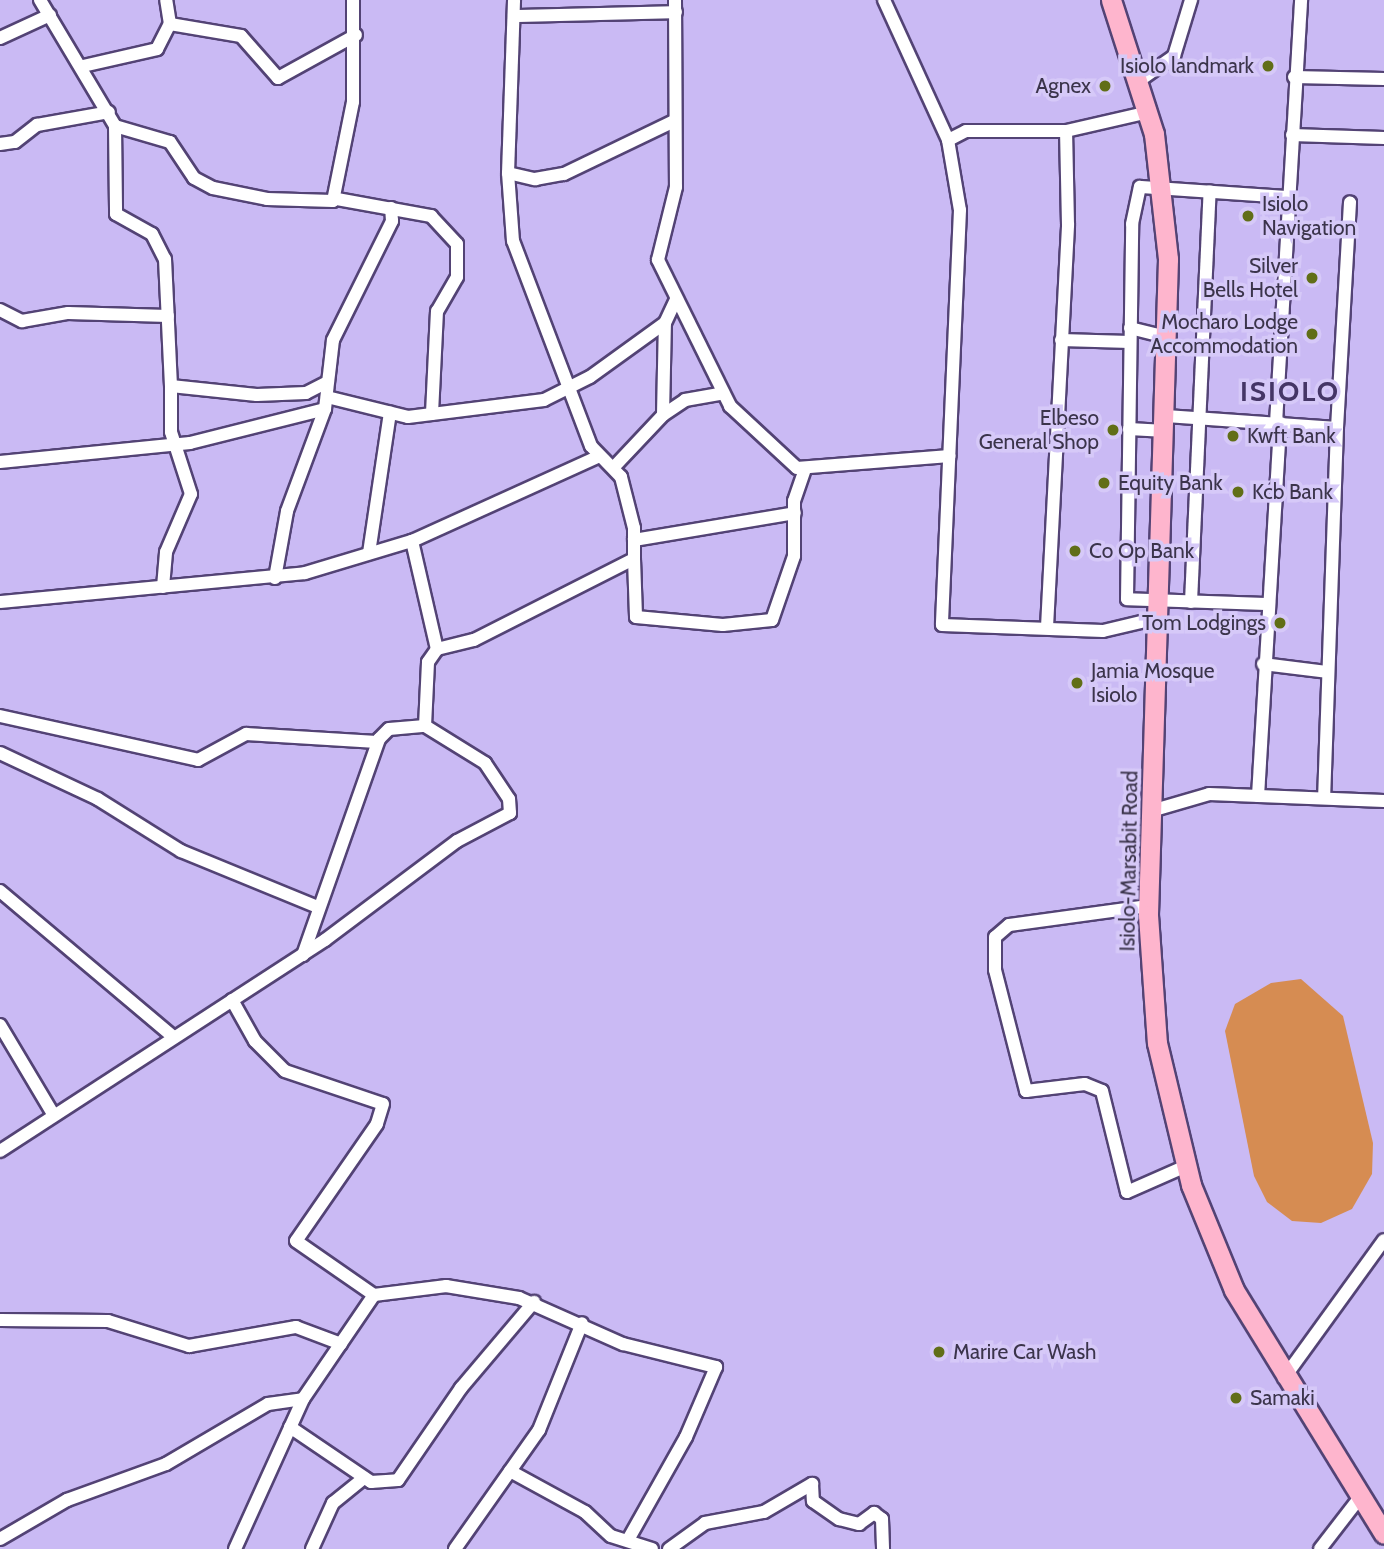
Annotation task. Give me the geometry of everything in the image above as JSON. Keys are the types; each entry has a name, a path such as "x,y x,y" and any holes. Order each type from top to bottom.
{"highway":[{"name":"Isiolo-Marsabit Road","path":"1111,0 1149,112 1163,186 1166,424 1148,906 1157,1043 1186,1166 1234,1290 1284,1378 1384,1534"}],"street":[{"path":"40,0 83,66 116,126 116,214 158,240 169,283 174,441 191,494 166,551 163,587"},
{"path":"83,66 157,49 170,24 166,0"},
{"path":"337,198 356,35 354,0"},
{"path":"514,0 508,173 518,257 597,457 614,467 634,540 636,617 723,625 772,620 794,556 794,513 805,469"},
{"path":"884,0 948,141 960,210 943,625 1103,631 1158,609 1191,602 1266,604"},
{"path":"1140,80 1174,56 1191,0"},
{"path":"1258,796 1294,77 1301,0"},
{"path":"514,16 602,5 676,6 673,214 658,260 723,393 784,461 805,469 950,456"},
{"path":"0,37 50,15"},
{"path":"170,24 241,37 278,78 356,35"},
{"path":"1294,77 1384,79"},
{"path":"948,141 985,128 1066,131 1149,112"},
{"path":"0,144 15,142 37,125 109,113"},
{"path":"508,173 535,179 564,174 674,121"},
{"path":"116,126 170,142 194,178 213,188 267,199 337,198 431,216 459,251 457,277 437,311 432,414"},
{"path":"1047,627 1066,131"},
{"path":"1292,135 1384,138"},
{"path":"1158,609 1127,599 1133,195 1140,187 1163,186 1288,197"},
{"path":"1191,602 1202,418 1210,191"},
{"path":"1324,798 1337,428 1349,202"},
{"path":"275,578 287,511 326,403 326,383 334,340 394,217 391,208"},
{"path":"663,415 665,323 676,299"},
{"path":"0,310 22,321 68,313 168,316"},
{"path":"0,462 174,441 278,425 326,403 390,413 432,414 533,402 570,389 665,323"},
{"path":"1130,328 1167,337"},
{"path":"1060,340 1130,342"},
{"path":"171,386 257,395 306,393 326,383"},
{"path":"614,467 663,415 685,400 723,393"},
{"path":"369,553 390,413"},
{"path":"1129,429 1202,418 1337,428"},
{"path":"0,602 275,578 412,541 597,457"},
{"path":"634,540 794,513"},
{"path":"412,541 437,649 424,678 425,726"},
{"path":"437,649 474,640 634,559"},
{"path":"1263,664 1327,672"},
{"path":"0,716 198,760 246,734 377,742"},
{"path":"0,1151 172,1036 303,955 442,851 511,811 485,763 425,726 389,729 377,742 315,906 303,955"},
{"path":"0,753 98,799 181,852 315,906"},
{"path":"1151,811 1203,794 1384,801"},
{"path":"0,891 172,1036"},
{"path":"1148,906 1010,925 995,937 995,970 1026,1091 1085,1084 1102,1091 1127,1192 1186,1166"},
{"path":"232,1000 255,1041 285,1071 383,1104 377,1124 296,1241 374,1295 458,1286 534,1302 623,1343 716,1367 686,1437 628,1540"},
{"path":"0,1025 52,1114"},
{"path":"1284,1378 1384,1240"},
{"path":"235,1549 303,1399 374,1295"},
{"path":"290,1427 364,1478 385,1483 404,1475 461,1388 534,1302"},
{"path":"0,1320 108,1321 189,1346 296,1326 341,1344"},
{"path":"455,1549 546,1417 582,1323"},
{"path":"0,1539 67,1500 166,1464 268,1404 303,1399"},
{"path":"510,1471 628,1540 652,1549"},
{"path":"312,1549 333,1503 364,1478"},
{"path":"669,1549 705,1523 764,1512 812,1484 813,1501 839,1519 859,1524 874,1513 882,1519 883,1549"},
{"path":"1320,1549 1361,1496"}],"shaded area":[{"path":"1301,979 1343,1016 1373,1143 1372,1174 1352,1209 1321,1223 1292,1221 1267,1202 1254,1176 1225,1031 1235,1004 1271,983"}],"place":[{"name":"Isiolo landmark","path":"1268,66"},
{"name":"Agnex","path":"1105,86"},
{"name":"Isiolo Navigation","path":"1248,216"},
{"name":"Silver Bells Hotel","path":"1312,278"},
{"name":"Mocharo Lodge Accommodation","path":"1312,334"},
{"name":"Elbeso General Shop","path":"1113,430"},
{"name":"Kwft Bank","path":"1233,436"},
{"name":"Equity Bank","path":"1104,483"},
{"name":"Kcb Bank","path":"1238,492"},
{"name":"Co Op Bank","path":"1075,551"},
{"name":"Tom Lodgings","path":"1280,623"},
{"name":"Jamia Mosque Isiolo","path":"1077,683"},
{"name":"Marire Car Wash","path":"939,1352"},
{"name":"Samaki","path":"1236,1398"}],"district":[{"name":"ISIOLO","path":"1290,391"}]}
